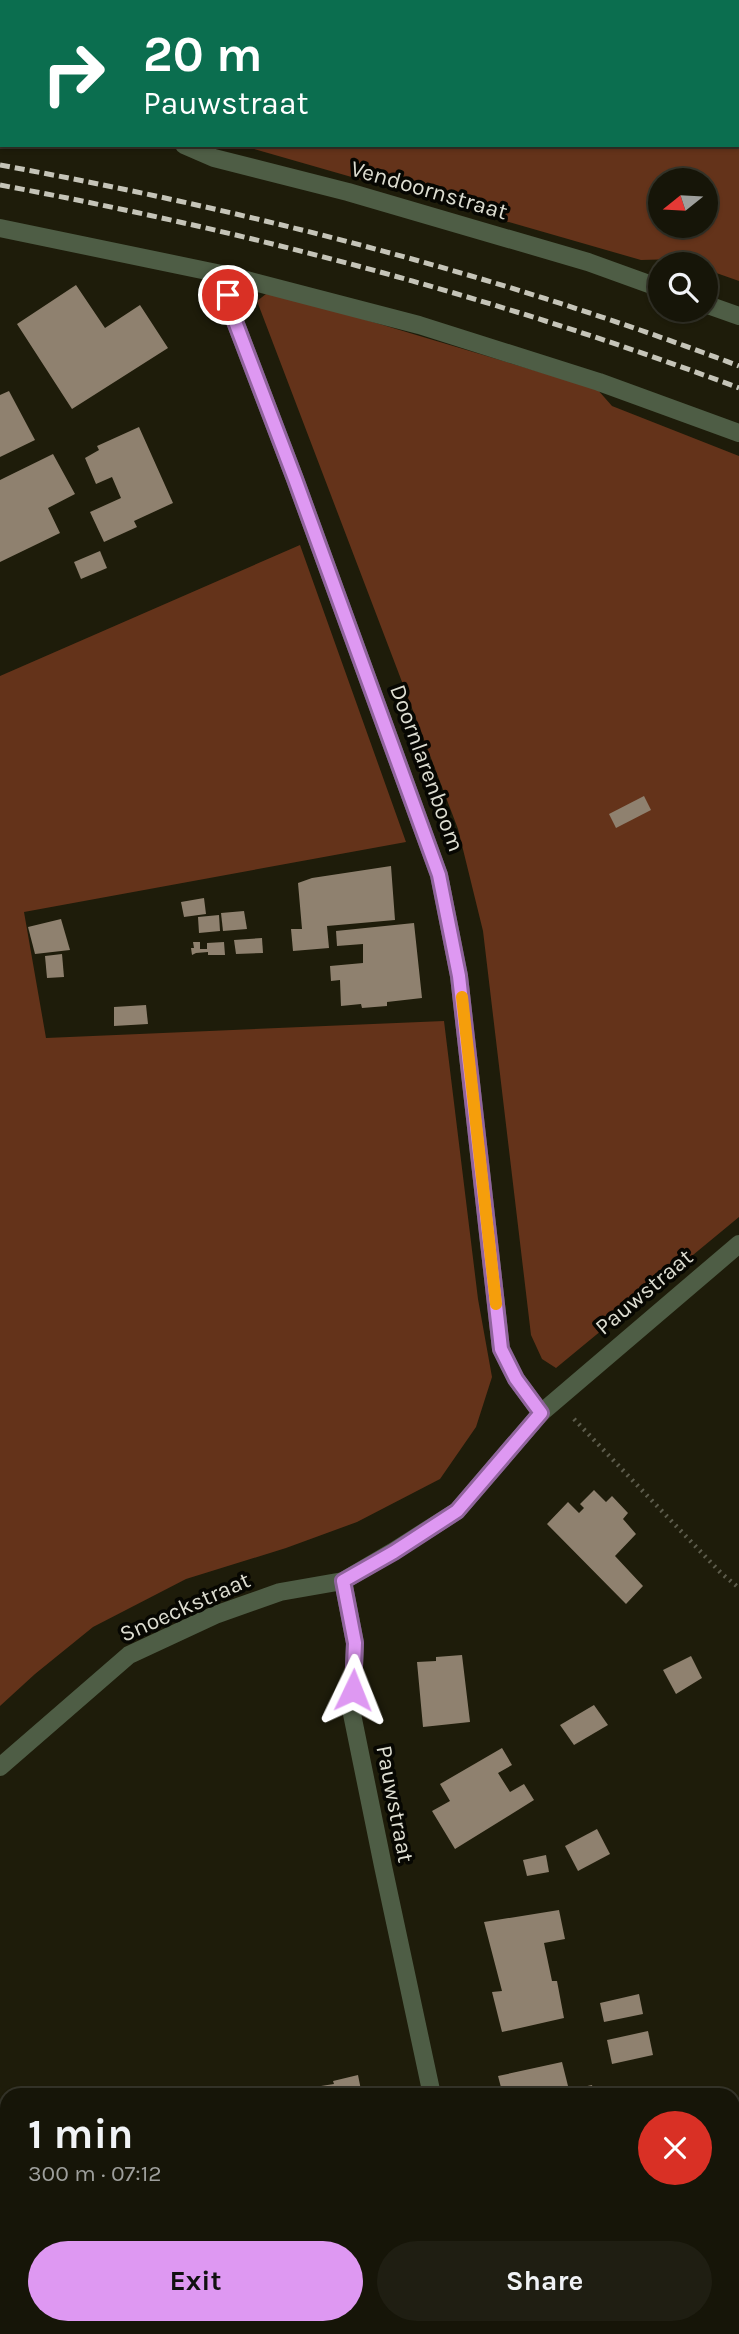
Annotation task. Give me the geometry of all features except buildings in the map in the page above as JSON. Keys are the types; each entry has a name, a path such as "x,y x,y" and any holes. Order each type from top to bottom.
{"street":[{"name":"Vendoornstraat","path":"188,147 214,159 348,192 575,258 648,284"},
{"path":"0,228 231,276 419,325 598,382 739,433"},
{"name":"Doornlarenboom","path":"231,276 228,295 231,311 439,875 459,976 501,1349 516,1379 541,1413"},
{"path":"718,309 739,316"},
{"name":"Pauwstraat","path":"431,2088 352,1714 355,1643 343,1581 457,1511 541,1413 739,1244"},
{"name":"Snoeckstraat","path":"0,1767 130,1655 215,1615 267,1597 343,1581"}],"path":[{"path":"556,1401 721,1573 739,1588"}],"shaded area":[{"path":"247,147 739,147 739,281 718,274 718,252 648,252 648,260"},
{"path":"266,294 286,296 597,389 612,406 739,456 739,1217 556,1368 542,1359 531,1335 483,931 458,829 257,301"},
{"path":"300,545 406,842 24,912 46,1038 444,1021 478,1299 492,1377 476,1427 440,1479 357,1522 286,1548 186,1579 93,1627 0,1706 0,676"}],"railway":[{"path":"0,165 188,203 374,249 558,303 739,366"},
{"path":"0,185 188,224 374,270 558,325 739,388"}],"slow traffic":[{"path":"462,997 496,1304"}],"route":[{"path":"228,295 231,311 439,875 459,976 501,1349 527,1397 541,1413 457,1511 343,1581 355,1643 353,1690"}]}
